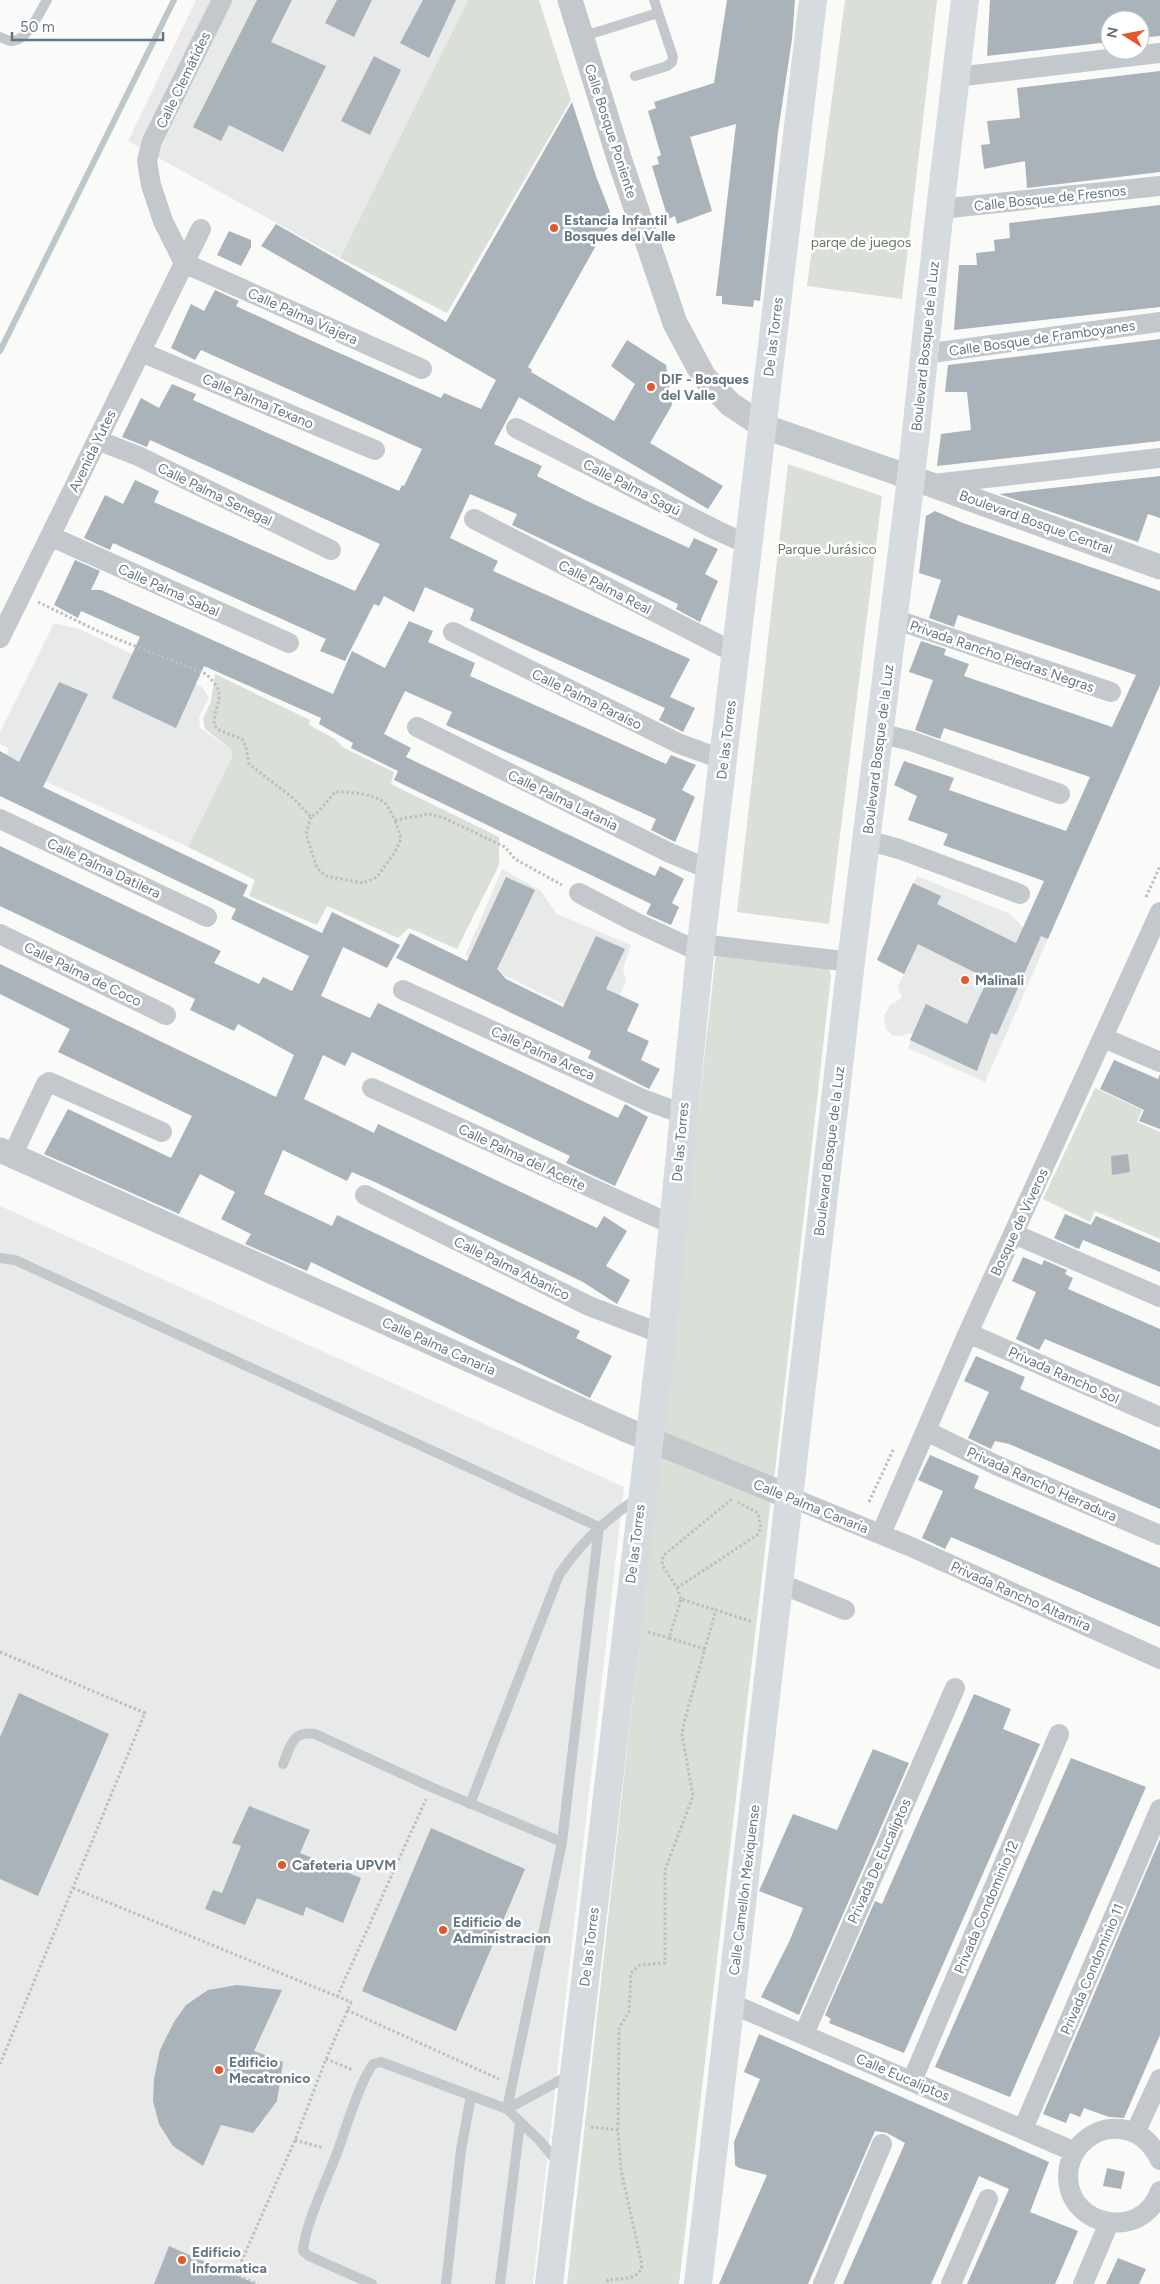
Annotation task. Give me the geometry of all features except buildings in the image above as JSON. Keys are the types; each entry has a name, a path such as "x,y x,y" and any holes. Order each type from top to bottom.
{"main road":[{"name":"De las Torres","path":"549,2284 641,1495 650,1439 701,948 813,0"},
{"name":"Boulevard Bosque de la Luz","path":"790,1497 879,733 894,619 922,481 924,354 965,0"},
{"name":"Calle Camellón Mexiquense","path":"698,2284 790,1497"}],"street":[{"name":"Calle Clemátides","path":"184,263 163,221 151,185 147,161 152,141 222,0"},
{"name":"Calle Bosque Poniente","path":"570,0 675,323 704,378 730,404 763,426 922,481"},
{"path":"956,77 1160,53"},
{"name":"Calle Bosque de Fresnos","path":"940,210 1160,186"},
{"name":"Avenida Yutes","path":"0,638 201,229"},
{"name":"Calle Palma Viajera","path":"184,263 422,369"},
{"name":"Calle Bosque de Framboyanes","path":"924,354 1160,322"},
{"name":"Calle Palma Texano","path":"141,352 375,450"},
{"name":"Calle Palma Sagú","path":"516,428 749,545"},
{"name":"Calle Palma Senegal","path":"97,440 138,456 331,550"},
{"path":"922,481 1160,458"},
{"name":"Boulevard Bosque Central","path":"922,481 1160,568"},
{"name":"Calle Palma Real","path":"474,519 737,654"},
{"name":"Calle Palma Sabal","path":"50,536 289,644"},
{"name":"Privada Rancho Piedras Negras","path":"894,619 1111,692"},
{"name":"Calle Palma Paraíso","path":"453,632 680,744 724,760"},
{"name":"Calle Palma Latania","path":"417,727 670,853 711,870"},
{"path":"879,733 911,741 1060,794"},
{"name":"Calle Palma Datilera","path":"0,819 207,917"},
{"path":"866,840 1020,894"},
{"path":"579,893 635,922 701,948 851,962"},
{"name":"Bosque de Viveros","path":"881,1534 968,1333 1104,1038 1154,938 1160,912"},
{"name":"Calle Palma de Coco","path":"0,934 166,1015"},
{"name":"Calle Palma Areca","path":"403,990 636,1096 683,1114"},
{"path":"1104,1038 1160,1062"},
{"path":"6,1153 46,1084 49,1082 162,1132"},
{"name":"Calle Palma del Aceite","path":"372,1088 673,1225"},
{"name":"Calle Palma Canaria","path":"6,1153 650,1439 881,1534"},
{"name":"Calle Palma Abanico","path":"364,1195 589,1306 662,1334"},
{"path":"1014,1234 1160,1297"},
{"name":"Privada Rancho Sol","path":"968,1333 1160,1417"},
{"name":"Privada Rancho Herradura","path":"926,1431 996,1464 1160,1535"},
{"name":"Privada Rancho Altamira","path":"881,1534 1160,1659"},
{"path":"780,1583 845,1610"},
{"name":"Privada De Eucaliptos","path":"804,2034 955,1688"},
{"name":"Privada Condominio 12","path":"912,2081 1059,1734"},
{"name":"Privada Condominio 11","path":"1023,2129 1160,1809"},
{"name":"Calle Eucaliptos","path":"730,2003 1075,2152"},
{"path":"1135,2133 1160,2079"},
{"path":"1160,2160 1148,2142 1135,2133 1118,2128 1106,2129 1094,2133 1085,2139 1075,2152 1068,2170 1071,2194 1084,2212 1093,2218 1109,2223 1126,2223 1136,2219 1153,2205 1160,2191"},
{"path":"823,2284 882,2144"},
{"path":"951,2284 988,2199"},
{"path":"1083,2284 1109,2223"}],"lane":[{"path":"0,37 11,41 20,39 29,30 47,0"},
{"path":"636,76 667,66 672,62 673,57 654,0"},
{"path":"581,37 658,13"},
{"path":"0,1258 15,1260 600,1527"},
{"path":"470,1804 559,1575 573,1554 600,1527 641,1495"},
{"path":"507,2109 562,1842 600,1527"},
{"path":"283,1764 296,1736 304,1732 315,1734 431,1787 562,1842"},
{"path":"372,2284 309,2256 302,2251 337,2152 373,2064 381,2062 507,2109 540,2141 563,2168"},
{"path":"507,2109 544,2091 574,2072"},
{"path":"446,2284 461,2150 471,2096"},
{"path":"500,2284 520,2123"}],"path":[{"path":"22,594 102,633 206,674 215,683 220,697 214,725 219,730 242,739 246,747 249,764 293,798 311,817"},
{"path":"350,791 385,803 395,820 401,839 395,852 377,877 363,883 326,876 317,868 306,834 311,817 318,812 335,792 350,791"},
{"path":"395,820 429,814 444,818 505,847 515,859 526,866 579,893"},
{"path":"705,1650 670,1638 681,1599 677,1588 662,1565 663,1556 752,1482"},
{"path":"677,1588 757,1535 761,1528 758,1513 724,1495"},
{"path":"681,1599 774,1629"},
{"path":"605,2284 608,2280 634,2277 638,2274 642,2265 621,2170 618,2130 619,2028 629,2012 631,1973 640,1965 665,1963 665,1870 693,1796 682,1735 716,1610"},
{"path":"0,1652 145,1713 0,2064"},
{"path":"337,1997 431,1787"},
{"path":"73,1888 351,2002 326,2059 295,2140 236,2275 258,2284"},
{"path":"347,2010 512,2085"},
{"path":"326,2059 367,2075"},
{"path":"568,2124 618,2130"},
{"path":"295,2140 337,2152"}],"shaded area":[{"path":"196,0 468,0 340,258 128,141"},
{"path":"54,623 79,629 202,687 209,698 199,717 200,728 231,749 232,757 188,847 45,781 6,757 9,748 0,744 0,732"},
{"path":"502,869 540,890 557,914 631,945 623,969 626,981 606,1025 465,956"},
{"name":"Malinali","path":"917,876 1010,914 1024,928 1048,939 985,1082 908,1048 913,1034 893,1036 886,1029 884,1016 890,1005 902,998 898,986 904,974 877,960"},
{"path":"0,1206 624,1487 533,2284 0,2284"}],"green space":[{"path":"468,0 539,0 571,100 447,313 340,258"},
{"name":"parqe de juegos","path":"845,0 937,0 902,299 807,286"},
{"name":"Parque Jurásico","path":"788,464 882,496 829,924 737,912"},
{"path":"215,674 310,720 309,725 335,739 344,748 394,772 391,784 499,837 499,865 457,949 409,928 398,938 327,906 317,925 249,896 255,880 188,847 232,757 231,749 205,729 203,719 211,701"},
{"path":"716,954 828,967 831,976 774,1480 662,1432"},
{"path":"1095,1088 1142,1110 1137,1122 1160,1132 1160,1239 1095,1211 1090,1222 1043,1199"},
{"path":"663,1454 771,1499 679,2284 567,2284 660,1457"}],"waterway":[{"path":"0,351 174,0"}],"place":[{"name":"Estancia Infantil Bosques del Valle","path":"554,228"},
{"name":"DIF - Bosques del Valle","path":"651,387"},
{"name":"Malinali","path":"965,980"},
{"name":"Cafeteria UPVM","path":"282,1865"},
{"name":"Edificio de Administracion","path":"443,1930"},
{"name":"Edificio Mecatronico","path":"219,2070"},
{"name":"Edificio Informatica","path":"182,2260"}]}
